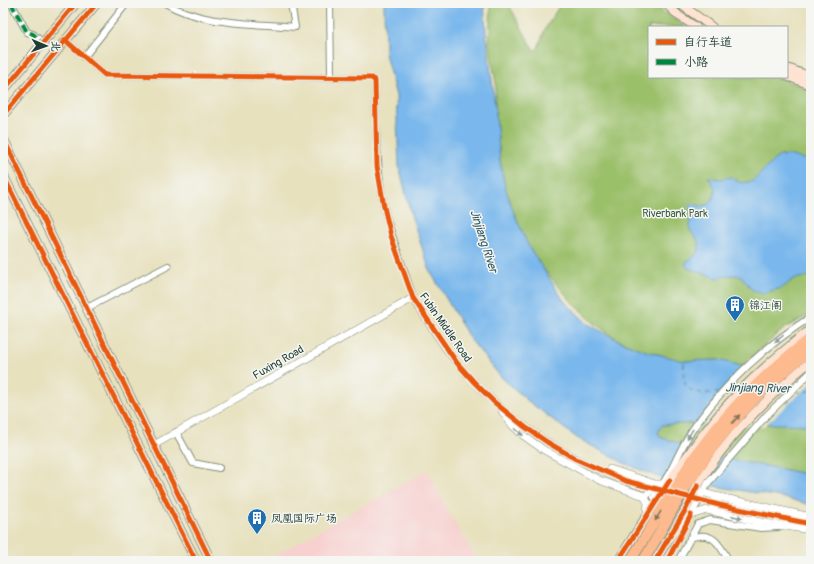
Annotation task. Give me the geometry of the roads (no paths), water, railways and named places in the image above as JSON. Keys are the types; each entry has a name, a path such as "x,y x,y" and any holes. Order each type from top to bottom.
{"highway":[{"path":"643,561 692,462 719,426 748,392 774,367 811,338"},
{"path":"630,561 681,484 742,412 775,378 811,350"}],"main road":[{"path":"3,91 76,3"},
{"path":"3,115 97,3"},
{"path":"665,3 679,16 694,26"},
{"path":"680,3 711,26"},
{"path":"788,68 811,77"},
{"path":"788,76 811,85"},
{"path":"3,138 211,561"},
{"path":"3,175 196,561"},
{"path":"655,561 676,526 681,484 712,422 762,369 811,329"},
{"path":"618,561 648,512 681,484 711,466 750,418 792,376 811,361"}],"street":[{"path":"11,3 27,32 33,34 43,43"},
{"path":"84,57 127,3"},
{"path":"165,3 211,20 295,27 291,3"},
{"path":"65,40 105,75 331,77 330,3"},
{"name":"Fubin Middle Road","path":"331,77 368,77 375,81 377,166 391,236 413,298 457,363 494,402 530,430 576,459 626,481 646,484 681,484 719,505"},
{"path":"87,308 168,266"},
{"name":"Fuxing Road","path":"154,445 413,298"},
{"path":"667,561 690,515 681,484 673,467 688,437 716,400 748,365 783,336 811,317"},
{"path":"681,484 708,483 766,416 811,372"},
{"path":"494,402 513,426 544,450 599,480 644,496 648,503 648,512"},
{"path":"176,432 193,463 219,468"},
{"path":"644,496 651,490 650,484 646,484"},
{"path":"719,505 811,524"},
{"path":"719,505 764,523 811,530"},
{"path":"676,526 690,515 719,505 811,517"},
{"path":"678,561 698,524 710,520 761,528 792,527"},
{"path":"690,538 702,535 708,536 721,547 729,561"}],"water":[{"name":"Jinjiang River","path":"384,3 484,3 500,161 505,187 514,213 528,245 564,301 588,324 620,341 646,351 684,361 719,360 741,366 811,365 811,425 712,422 662,425 658,432 660,437 720,457 811,476 811,505 781,497 658,477 624,463 577,438 528,401 500,376 470,339 430,271 412,218 399,166 396,96 385,54"},
{"path":"788,155 811,161 811,276 794,279 782,288 763,293 752,290 741,276 732,275 718,278 687,268 685,263 698,253 699,247 698,240 691,231 690,225 692,215 689,206 692,204 701,206 711,202 715,188 708,177 721,179 730,177 741,183 753,181 774,160 780,156"}],"tunnel":[{"path":"677,494 719,505"}],"place":[{"name":"锦江阁","path":"735,322"},
{"name":"凤凰国际广场","path":"257,535"}],"park label":[{"name":"Riverbank Park","path":"675,213"}]}
